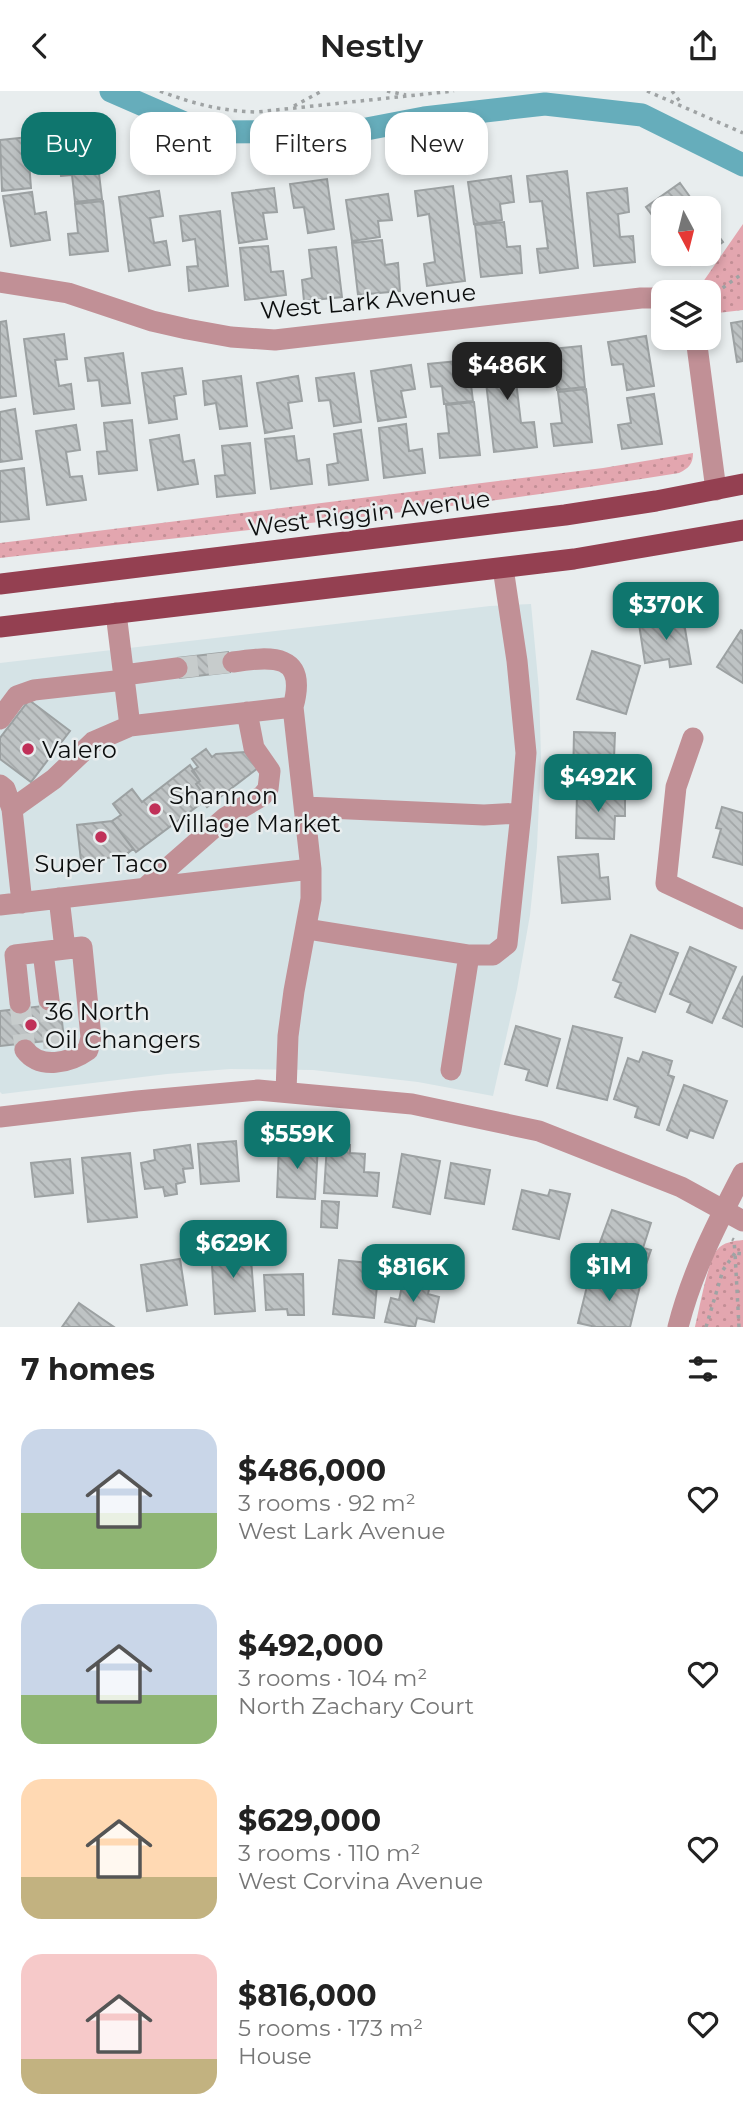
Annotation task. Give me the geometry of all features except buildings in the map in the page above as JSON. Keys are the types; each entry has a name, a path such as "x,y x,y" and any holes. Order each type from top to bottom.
{"main road":[{"name":"West Riggin Avenue","path":"0,585 565,515 743,484"},
{"path":"0,627 503,568 642,549 743,530"}],"street":[{"name":"West Lark Avenue","path":"0,282 68,293 152,321 187,329 231,337 275,340 651,298"},
{"path":"697,350 716,490"},
{"path":"307,929 469,955 493,955 507,944 526,753 517,661 503,568"},
{"path":"116,613 130,726"},
{"path":"233,662 269,657 281,659 288,664 296,679 298,691 293,707 311,869 311,899 288,1036 286,1092"},
{"path":"0,719 17,696 34,690 177,669"},
{"path":"12,809 54,779 93,742 130,726 293,707"},
{"path":"145,888 219,822 238,808 262,796 268,789 271,771 254,748 247,712"},
{"path":"693,738 676,787 666,883 743,919"},
{"path":"0,785 5,789 12,809 22,903"},
{"path":"305,807 484,815 521,813"},
{"path":"0,905 311,869"},
{"path":"48,1054 77,1058 88,1050 90,1037 73,948 59,898"},
{"path":"28,954 73,948"},
{"path":"28,954 34,1001 28,954"},
{"path":"451,1070 469,955"},
{"path":"0,1117 258,1090 412,1104 539,1131 681,1187 743,1221"},
{"path":"678,1327 687,1291 723,1210 743,1173"}],"path":[{"path":"160,91 197,105 230,111 257,112 454,91"},
{"path":"291,108 323,91"},
{"path":"387,91 409,96"},
{"path":"647,91 743,133"},
{"path":"672,91 682,105"},
{"path":"721,289 743,273"},
{"path":"735,1253 743,1254"},
{"path":"706,1327 723,1270 735,1253"},
{"path":"735,1253 739,1327"}],"shaded area":[{"path":"743,224 743,310 721,313 721,280 704,280 714,266 721,266 721,256"},
{"path":"693,453 690,465 679,473 594,486 340,520 0,558 0,543 603,468"},
{"path":"531,604 539,690 541,757 537,847 530,915 517,989 493,1096 418,1082 313,1070 230,1069 2,1094 0,1092 0,663 490,606"},
{"path":"743,1240 743,1327 695,1327 707,1275 717,1250 729,1242"}],"waterway":[{"path":"111,91 205,132 356,131 424,118 545,104 642,115 743,165"}],"tunnel":[{"path":"177,668 233,662"},
{"path":"49,1000 54,1048"},
{"path":"20,1003 25,1050"}],"place":[{"name":"Valero","path":"28,749"},
{"name":"Shannon Village Market","path":"155,809"},
{"name":"Super Taco","path":"101,837"},
{"name":"36 North Oil Changers","path":"31,1025"}]}
